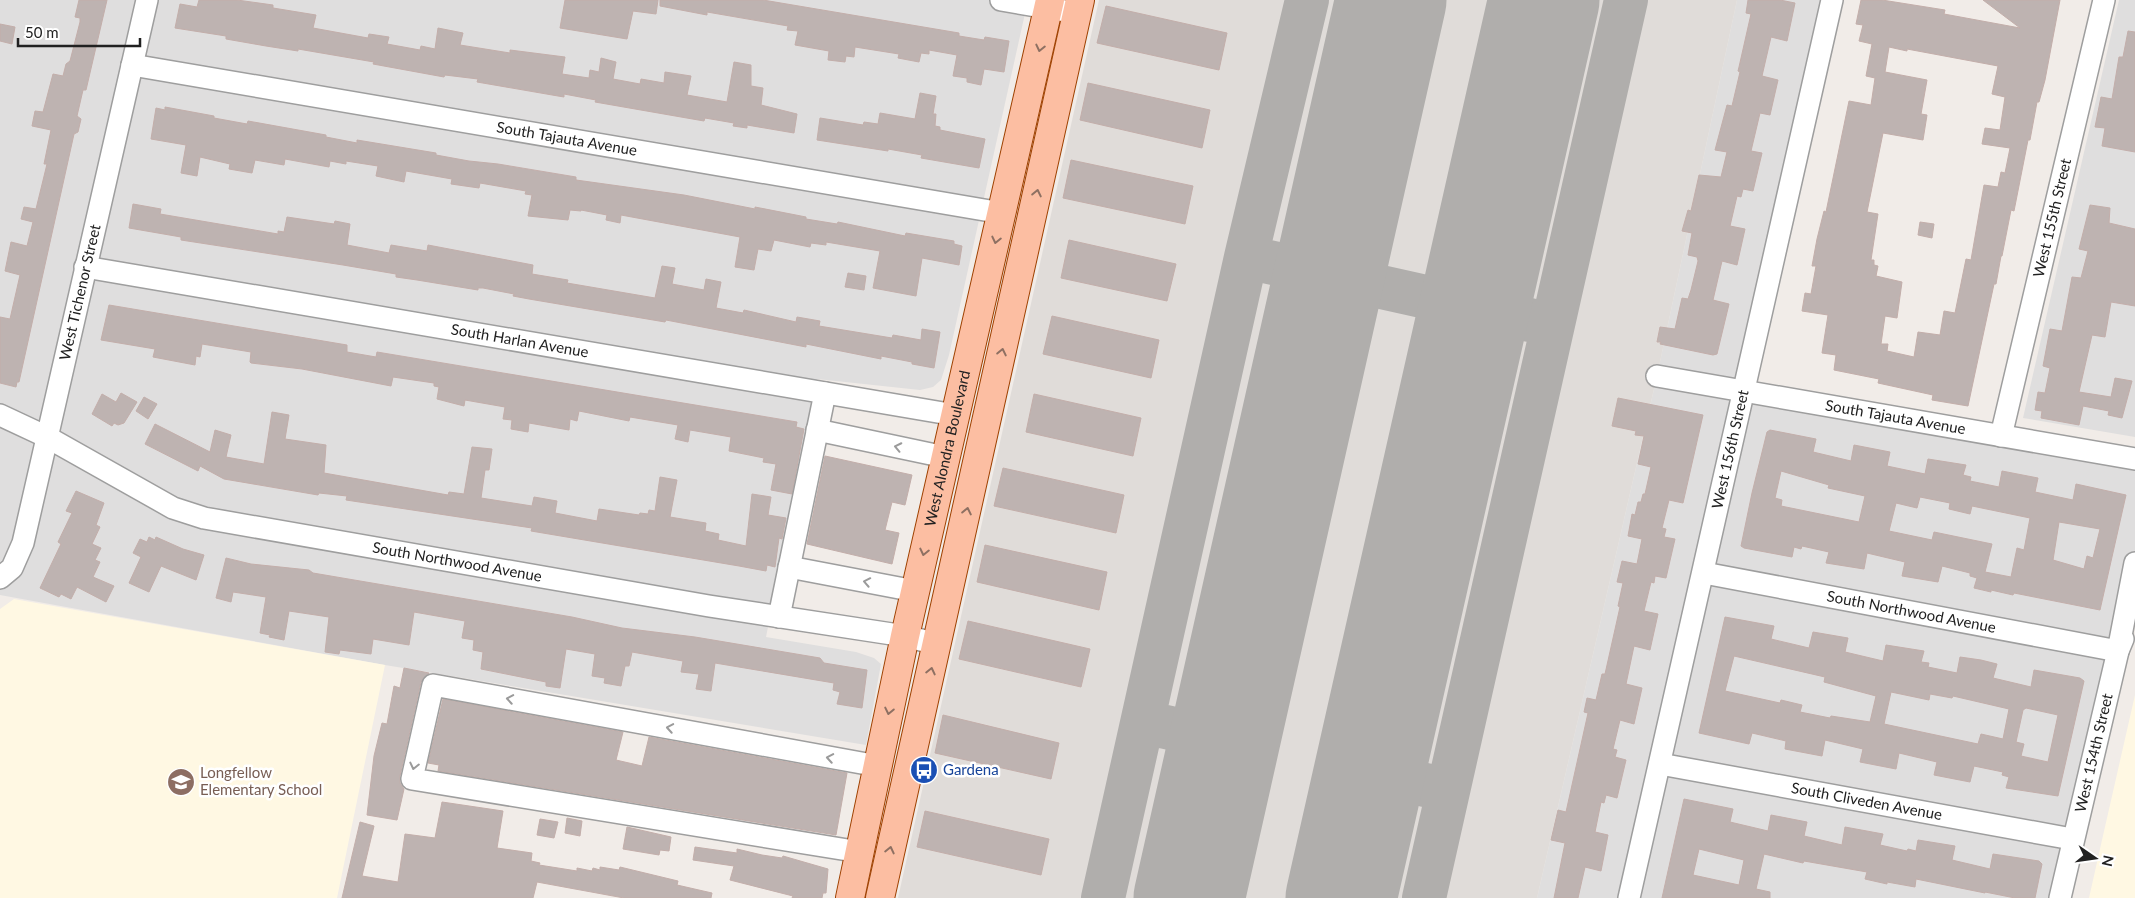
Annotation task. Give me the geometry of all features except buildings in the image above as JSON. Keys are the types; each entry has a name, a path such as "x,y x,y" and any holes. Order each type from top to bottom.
{"main road":[{"name":"West Alondra Boulevard","path":"850,898 945,456 1050,4"},
{"path":"880,898 1078,6"}],"street":[{"name":"West Tichenor Street","path":"0,578 12,568 23,543 147,0"},
{"path":"1001,0 1078,6"},
{"name":"West 156th Street","path":"1630,898 1704,573 1742,392 1832,0"},
{"name":"West 155th Street","path":"2000,436 2104,0"},
{"name":"South Tajauta Avenue","path":"132,65 1002,213"},
{"name":"South Harlan Avenue","path":"85,267 955,415"},
{"name":"South Tajauta Avenue","path":"1657,376 2135,459"},
{"path":"780,617 825,393"},
{"name":"South Northwood Avenue","path":"0,415 47,437 173,508 204,518 780,617 905,636 937,644"},
{"path":"817,430 945,456"},
{"path":"2118,651 2135,563"},
{"path":"789,567 915,592"},
{"name":"South Northwood Avenue","path":"1704,573 2118,651"},
{"name":"West 154th Street","path":"2060,898 2072,839 2118,651 2135,609"},
{"path":"860,852 412,779 432,684 878,766"},
{"name":"South Cliveden Avenue","path":"1660,764 2072,839"}],"shaded area":[{"path":"0,0 1028,0 949,355 941,380 933,387 920,390 817,379 766,637 856,652 874,658 881,664 866,745 385,665 0,595"},
{"path":"1099,0 1737,0 1657,376 1537,898 898,898"},
{"path":"1737,0 1822,0 1742,392 2135,459 2135,563 2060,898 1537,898 1657,376"},
{"path":"2119,0 2135,0 2135,437 2023,418"},
{"name":"Longfellow Elementary School","path":"14,599 385,665 337,898 0,898 0,609"},
{"path":"2135,695 2135,898 2089,898 2102,840"}],"taxiway":[{"path":"1103,898 1246,257 1307,0"},
{"path":"1424,898 1626,0"},
{"path":"1246,257 1552,325"},
{"path":"1143,722 1225,740"},
{"path":"1369,772 1447,790"}],"runway":[{"path":"1189,898 1391,0"},
{"path":"1341,898 1544,0"}],"place":[{"name":"Gardena","path":"924,770"},
{"name":"Longfellow Elementary School","path":"181,782"}]}
